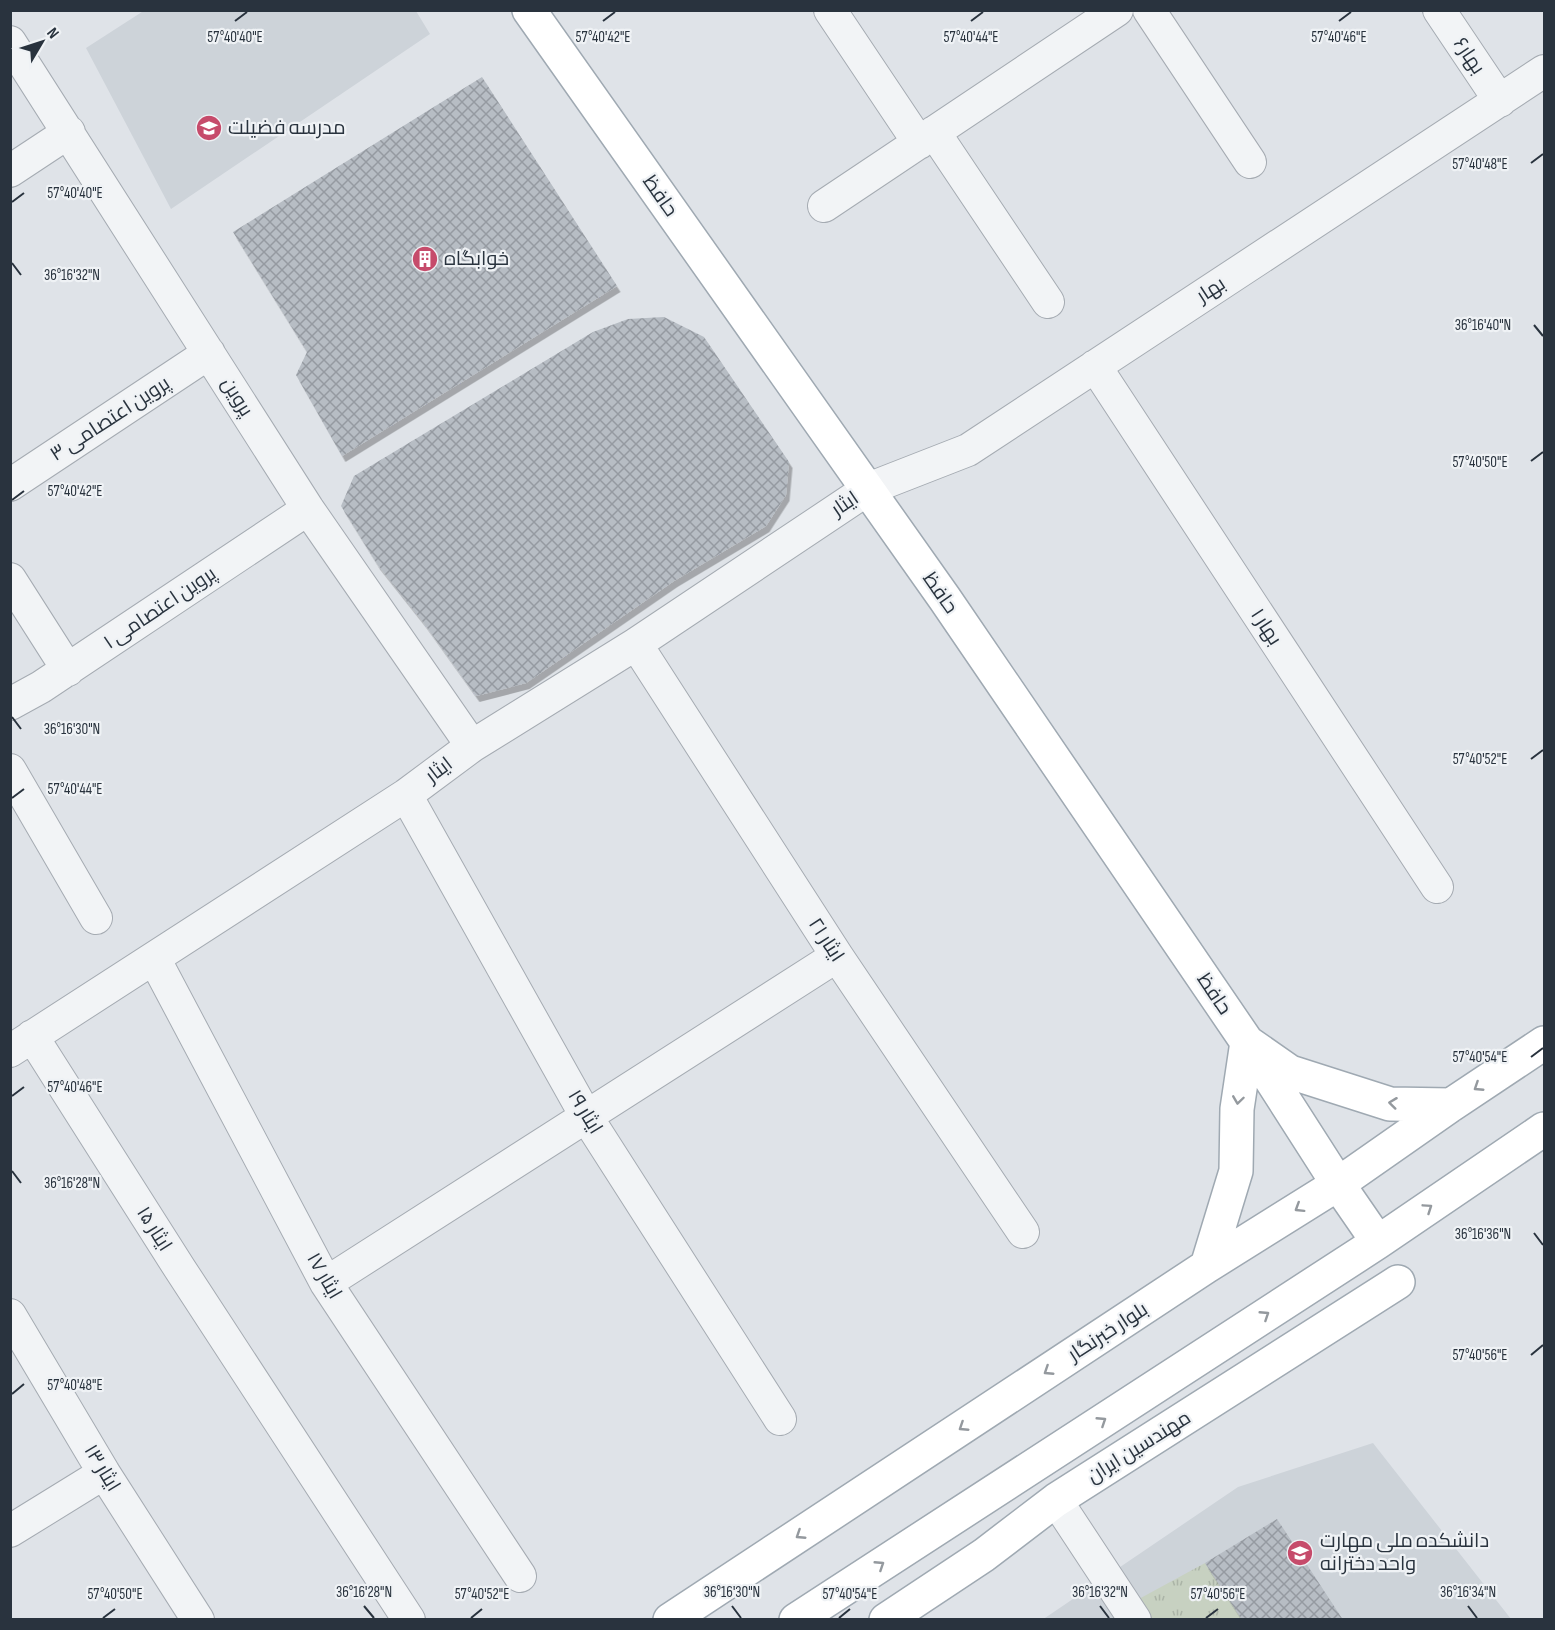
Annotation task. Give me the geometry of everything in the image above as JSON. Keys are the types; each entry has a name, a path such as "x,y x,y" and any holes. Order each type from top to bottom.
{"main road":[{"name":"حافظ","path":"529,10 868,489 1247,1042 1378,1242"},
{"path":"1207,1266 1236,1171 1237,1109 1247,1042 1290,1072 1390,1104 1451,1105"},
{"name":"بلوار خبرنگار","path":"670,1620 1207,1266 1338,1184 1545,1043"},
{"path":"796,1620 1378,1242 1545,1129"},
{"name":"مهندسین ایران","path":"886,1620 984,1555 1056,1500 1398,1282"}],"street":[{"path":"830,10 1048,302"},
{"path":"824,206 1117,10"},
{"path":"1149,10 1250,162"},
{"name":"بهار۶","path":"1439,10 1500,101"},
{"name":"پروین","path":"10,42 308,509 472,746"},
{"name":"بهار","path":"868,489 968,450 1545,71"},
{"path":"10,171 69,132"},
{"name":"پروین اعتصامی ۳","path":"10,484 209,353"},
{"name":"بهار ۱","path":"1095,366 1437,887"},
{"name":"ایثار","path":"21,1044 155,960 406,795 472,746 636,644 868,489"},
{"name":"پروین اعتصامی ۱","path":"10,704 68,670 308,509"},
{"path":"10,579 68,670"},
{"name":"ایثار ۲۱","path":"636,644 837,956 1023,1232"},
{"path":"10,770 96,918"},
{"name":"ایثار ۱۹","path":"406,795 586,1116 780,1419"},
{"path":"326,1282 837,956"},
{"name":"ایثار ۱۷","path":"155,960 326,1282 520,1576"},
{"name":"ایثار ۱۵","path":"21,1044 180,1269 409,1620"},
{"name":"ایثار ۱۳","path":"10,1315 104,1473 198,1620"},
{"path":"10,1531 104,1473"},
{"path":"1056,1500 1130,1613"}],"shaded area":[{"name":"مدرسه فضیلت","path":"145,10 416,11 430,34 171,209 86,48"},
{"name":"دانشکده ملی مهارت واحد دخترانه","path":"1373,1443 1511,1619 1042,1620 1238,1487"}],"green space":[{"path":"1205,1563 1242,1619 1135,1619 1126,1606"}],"building":[{"name":"خوابگاه","path":"482,77 617,286 342,456 296,375 307,352 233,232"},
{"path":"664,317 704,337 789,462 786,495 766,526 674,581 526,683 476,696 423,622 377,564 341,506 354,476 593,332 628,319"},
{"path":"1277,1519 1343,1620 1242,1620 1205,1563"}],"place":[{"name":"مدرسه فضیلت","path":"209,128"},
{"name":"خوابگاه","path":"425,259"},
{"name":"دانشکده ملی مهارت واحد دخترانه","path":"1300,1553"}]}
